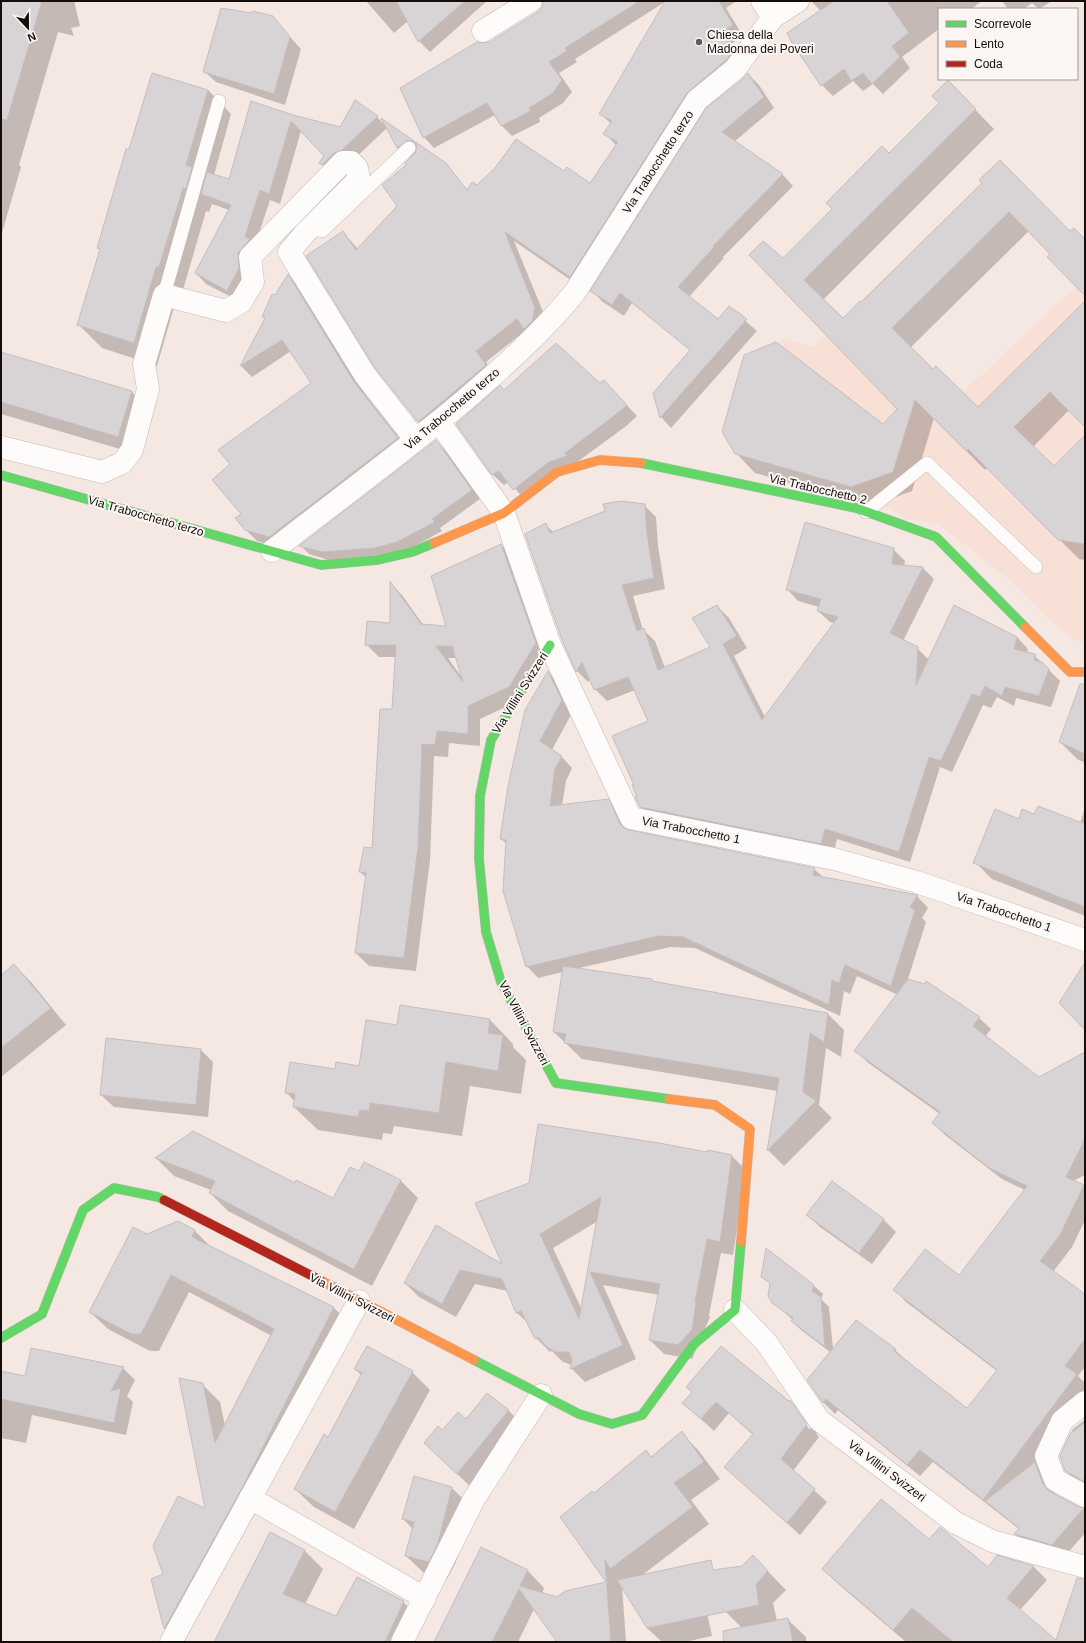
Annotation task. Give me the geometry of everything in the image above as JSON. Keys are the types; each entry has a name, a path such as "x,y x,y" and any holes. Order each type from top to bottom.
{"street":[{"path":"483,32 531,1"},
{"path":"767,9 798,1"},
{"name":"Via Trabocchetto terzo","path":"1,475 272,551 439,422 531,342 554,318 575,292 697,100 735,69 767,9"},
{"path":"1,447 102,472 122,463 132,450 148,389 144,364 164,295 226,311 241,302 253,282 250,257 343,162 351,162 357,168 359,179 304,233 289,252 365,375 416,440"},
{"name":"Via Trabocchetto 1","path":"439,422 504,512 550,644 631,818 834,859 917,882 1085,940"},
{"name":"Via Trabocchetto 2","path":"272,551 321,565 377,560 412,552 504,512 557,472 600,460 646,463 866,512 936,537 1070,672 1085,672"},
{"name":"Via Villini Svizzeri","path":"1,1338 42,1314 83,1210 114,1188 158,1197 579,1414 612,1424 642,1415 694,1344 735,1310 750,1129 715,1105 556,1083 501,982 486,932 479,859 480,796 491,740 550,644"},
{"path":"171,1642 358,1301"},
{"name":"Via Villini Svizzeri","path":"735,1310 766,1342 819,1420 956,1523 992,1541 1085,1567"},
{"path":"402,1642 474,1499 541,1395"},
{"path":"1085,1402 1062,1421 1046,1456 1055,1480 1085,1496"},
{"path":"250,1498 425,1598"}],"lane":[{"path":"164,295 219,101"},
{"path":"304,233 312,240 409,148"},
{"path":"866,512 927,463 1036,567"}],"shaded area":[{"path":"1085,278 1085,644 1072,639 1046,617 1011,581 938,524 906,519 851,487 735,454 722,432 744,355 786,339 812,347 836,324 923,408 951,381 963,392"}],"building":[{"path":"1,1 42,1 7,120 1,119"},
{"path":"396,1 465,1 418,42"},
{"path":"543,1 640,1 565,48 567,51 549,62 562,80 553,93 529,108 531,111 501,126 487,103 423,138 400,88 477,42 490,42 538,12 542,7"},
{"path":"665,1 719,1 733,25 721,33 733,51 726,60 687,93 570,277 505,232 535,308 532,321 524,329 517,319 476,351 486,365 418,422 375,368 306,256 343,231 356,250 397,206 382,185 406,165 405,163 415,153 417,146 414,142 408,140 397,148 381,118 446,163 467,190 472,182 477,185 495,168 516,139 564,171 567,167 590,183 618,142 603,134 612,121 599,114"},
{"path":"834,1 887,1 909,33 892,46 900,57 872,84 863,73 851,81 844,69 821,86 787,33"},
{"path":"221,8 252,13 253,11 273,16 290,37 274,94 203,72"},
{"path":"152,73 208,90 186,165 192,167 186,189 183,188 159,267 156,267 134,343 77,325 100,249 97,248 126,149 129,149"},
{"path":"748,73 764,97 722,132 783,174 713,246 714,247 678,287 718,319 729,306 747,319 660,418 653,393 690,350 620,293 612,305 590,291 706,108 743,79"},
{"path":"948,80 976,109 804,280 843,318 982,183 979,180 1000,160 1070,231 1074,228 1085,239 1085,296 1047,257 1050,254 1009,212 892,328 933,369 936,366 978,407 1085,301 1085,427 1050,392 1014,427 1054,466 1085,435 1085,544 1058,540 968,449 966,451 915,400 893,472 851,487 735,454 722,432 744,355 776,342 883,424 897,409 749,255 763,241 783,258 832,209 826,203 882,146 889,153 939,103 932,96"},
{"path":"355,100 378,116 342,150 334,153 322,165 319,163 324,156 291,121 269,194 260,190 245,237 250,239 238,253 239,268 227,291 195,273 231,205 201,194 207,172 229,179 251,101 293,115 340,127"},
{"path":"288,274 354,382 398,438 269,537 245,530 235,518 241,514 212,480 230,464 218,450 311,383 282,340 240,366 265,318 262,317 272,294 275,295"},
{"path":"556,343 600,383 604,380 627,405 565,453 567,456 549,462 513,490 499,471 492,475 456,424 500,385 504,390"},
{"path":"1,352 132,391 118,437 1,402"},
{"path":"436,440 472,490 432,519 435,522 397,542 375,548 322,552 299,546"},
{"path":"621,501 645,504 647,534 654,578 622,585 637,631 644,628 658,670 710,647 692,618 717,605 737,636 723,644 762,720 838,617 817,611 821,599 786,590 805,522 894,548 892,564 923,567 890,633 918,647 916,685 954,605 1017,637 1014,649 1036,655 1034,660 1042,662 1049,669 1039,696 1005,687 1002,696 985,686 980,697 972,694 941,761 929,757 899,852 825,829 821,844 640,807 635,797 637,797 632,785 634,785 612,736 648,721 628,677 594,690 582,662 576,672 562,640 525,534 546,523 550,533 605,511 603,504"},
{"path":"501,544 536,643 509,687 468,706 468,734 437,731 435,745 422,744 418,847 404,958 355,953 366,873 359,872 364,847 372,848 380,709 392,709 396,645 365,645 367,621 390,623 390,581 421,624 446,626 431,576","holes":["436,646 452,646 463,682"]},
{"path":"548,671 562,700 540,741 562,756 555,769 550,806 609,799 620,824 629,830 815,868 813,875 918,895 910,907 915,910 891,986 845,965 839,983 832,980 829,1005 683,937 658,936 526,967 503,891 506,840 500,839 508,786 525,710"},
{"path":"1080,684 1085,684 1085,754 1059,742"},
{"path":"1038,806 1085,824 1085,907 973,863 995,809 1019,819 1022,809 1034,814"},
{"path":"1085,962 1085,1030 1059,1003"},
{"path":"14,964 51,1008 1,1048 1,975"},
{"path":"563,966 652,979 652,981 828,1013 824,1042 810,1033 803,1092 816,1101 767,1151 779,1078 564,1043 566,1034 553,1032"},
{"path":"908,979 925,984 926,981 980,1017 973,1026 1039,1077 1085,1052 1085,1139 1066,1177 1084,1185 1060,1235 1040,1261 1085,1294 1085,1339 1065,1366 1077,1374 983,1500 920,1450 907,1465 826,1399 823,1403 807,1380 856,1320 896,1349 894,1351 967,1408 997,1370 893,1290 925,1249 959,1275 1027,1186 989,1168 932,1123 940,1112 854,1051"},
{"path":"400,1005 490,1019 488,1033 503,1035 498,1071 446,1062 439,1113 370,1103 369,1111 360,1110 358,1117 293,1107 295,1094 285,1093 290,1062 335,1069 336,1062 359,1066 366,1020 397,1025"},
{"path":"106,1038 201,1049 196,1105 100,1095"},
{"path":"538,1124 732,1155 720,1242 707,1239 695,1302 692,1330 678,1345 649,1340 660,1284 590,1272 623,1345 570,1369 572,1359 569,1352 556,1352 548,1348 538,1337 535,1339 521,1311 516,1313 502,1279 460,1270 442,1304 404,1283 436,1225 502,1264 475,1203 529,1183","holes":["601,1197 579,1319 540,1234"]},
{"path":"193,1131 295,1183 296,1180 333,1198 350,1167 359,1171 364,1162 401,1180 353,1269 209,1193 215,1181 155,1158"},
{"path":"832,1181 884,1219 859,1253 806,1215"},
{"path":"178,1221 195,1230 192,1237 334,1307 242,1488 164,1629 151,1579 163,1574 153,1546 178,1496 205,1508 179,1378 203,1383 215,1443 274,1329 171,1275 141,1334 131,1334 89,1312 133,1227 147,1234"},
{"path":"766,1248 814,1285 812,1291 821,1297 825,1347 791,1321 793,1318 772,1303 768,1296 770,1283 761,1277"},
{"path":"367,1346 413,1371 335,1512 294,1489 324,1434 328,1437 362,1373 354,1369"},
{"path":"721,1346 789,1401 790,1400 807,1424 781,1459 815,1489 787,1523 724,1467 753,1434 716,1402 701,1419 682,1403 692,1392 686,1387"},
{"path":"31,1348 124,1367 111,1391 121,1388 114,1423 1,1399 1,1371 25,1376"},
{"path":"487,1393 509,1410 457,1474 424,1443 438,1426 442,1430 458,1412 466,1419"},
{"path":"1085,1422 1085,1482 1065,1471 1060,1456 1070,1434"},
{"path":"682,1431 704,1462 674,1483 693,1507 610,1569 605,1560 611,1642 557,1642 519,1589 492,1642 434,1642 481,1547 528,1570 520,1586 557,1597 565,1591 606,1582 560,1517 592,1491 594,1493 646,1450 651,1457"},
{"path":"1035,1462 1043,1484 1049,1491 1079,1507 1084,1508 1052,1545 1014,1534 1019,1528 985,1501"},
{"path":"414,1476 452,1487 438,1543 429,1562 405,1556 414,1522 402,1519"},
{"path":"881,1499 929,1539 940,1527 988,1567 997,1555 1034,1566 1007,1598 1056,1640 1077,1578 1085,1579 1085,1642 953,1642 912,1608 893,1630 822,1569"},
{"path":"270,1532 305,1550 283,1594 336,1616 357,1577 404,1601 385,1642 214,1642"},
{"path":"753,1555 768,1571 756,1584 759,1605 647,1628 617,1580 711,1560 713,1570 742,1566"},
{"path":"788,1618 793,1642 724,1642 723,1631"}],"traffic: fast":[{"path":"641,463 856,508 936,537 1025,627"},
{"path":"1,475 321,565 377,560 412,552 434,543"},
{"path":"550,645 491,740 480,796 479,859 486,932 501,982 556,1083 669,1099"},
{"path":"1,1338 42,1314 83,1210 114,1188 158,1197 164,1200"},
{"path":"474,1360 579,1414 612,1424 642,1415 694,1344 735,1310 741,1242"}],"traffic: slow":[{"path":"434,543 504,513 557,472 600,460 641,463"},
{"path":"1025,627 1070,672 1085,672"},
{"path":"669,1099 715,1105 750,1129 741,1242"},
{"path":"320,1280 474,1360"}],"traffic: jam":[{"path":"164,1200 320,1280"}],"place":[{"name":"Chiesa della Madonna dei Poveri","path":"699,42"}]}
